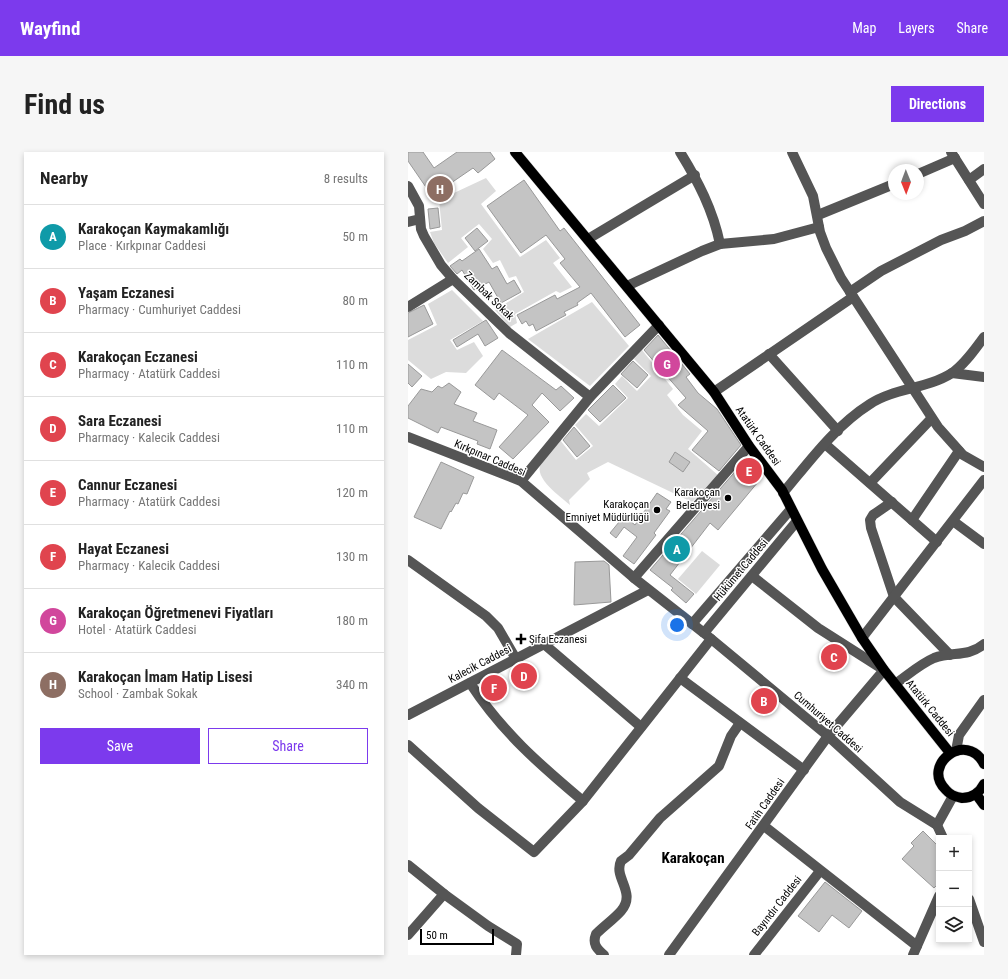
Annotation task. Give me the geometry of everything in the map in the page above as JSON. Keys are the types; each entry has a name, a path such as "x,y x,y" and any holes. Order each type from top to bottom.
{"main road":[{"name":"Atatürk Caddesi","path":"519,153 714,392 749,446 783,493 796,521 862,638 895,684 953,752"},
{"path":"984,764 975,754 963,750 953,752 941,763 939,775 943,788 953,796 964,798 976,794 984,784"},
{"path":"976,794 984,805"}],"street":[{"path":"680,152 695,176 716,228 720,244"},
{"path":"797,154 813,196 818,215 819,227 826,248 851,294 932,419 959,451 984,468"},
{"path":"924,171 953,155 984,204"},
{"path":"969,180 984,169"},
{"path":"588,239 695,176"},
{"name":"Zambak Sokak","path":"408,186 419,206 424,236 441,265 453,279 509,333 590,396"},
{"path":"818,215 888,186"},
{"path":"408,222 420,219"},
{"path":"714,392 769,354 881,271 941,240 965,231 984,221"},
{"path":"627,286 720,244 774,239 819,227"},
{"path":"408,307 453,279"},
{"path":"520,481 590,396 659,325"},
{"path":"783,493 838,430 870,403 886,396 939,380 952,373 973,352 984,337"},
{"path":"769,354 838,430"},
{"path":"952,373 984,377"},
{"path":"870,483 932,419"},
{"name":"Kırkpınar Caddesi","path":"408,437 520,481 648,590"},
{"path":"825,444 937,542"},
{"path":"634,578 749,446"},
{"path":"912,520 959,451"},
{"path":"862,638 984,480"},
{"path":"892,502 873,515 870,520 871,528 894,597 950,655"},
{"path":"692,624 791,509"},
{"name":"Hükümet Caddesi","path":"408,745 478,808 534,852 583,802 680,678 707,636 796,521"},
{"path":"953,521 984,544"},
{"path":"408,560 486,616 498,628 516,659"},
{"path":"752,576 829,636 884,670"},
{"name":"Cumhuriyet Caddesi","path":"648,590 707,636 828,736 900,802 937,825"},
{"name":"Kalecik Caddesi","path":"408,715 648,590"},
{"path":"544,644 642,727"},
{"path":"895,684 923,664 942,656 965,654 976,651 984,644"},
{"name":"Fatih Caddesi","path":"670,955 828,736 884,670"},
{"path":"680,678 804,770"},
{"path":"470,683 482,702 513,739 583,802"},
{"path":"953,752 959,735 984,700"},
{"path":"604,955 598,950 594,943 594,938 596,934 622,911 626,902 626,888 619,871 621,861 629,855 660,818 719,766 731,736 740,723"},
{"path":"941,835 937,825 953,796"},
{"path":"764,826 915,951 936,903"},
{"path":"408,865 444,894 488,926 517,944 516,955"},
{"name":"Bayındır Caddesi","path":"754,955 820,871"},
{"path":"408,935 444,894"},
{"path":"972,907 984,942"}],"shaded area":[{"path":"486,178 496,191 481,204 520,257 546,240 560,258 553,263 572,287 560,293 556,291 515,314 517,323 510,327 495,310 524,292 516,276 509,278 500,260 493,263 483,249 492,239 479,224 461,238 468,247 448,263 434,243 430,232 442,230 439,200"},
{"path":"452,290 483,321 450,340 457,350 474,342 483,356 466,373 446,372 431,379 408,360 408,340 437,325 428,304"},
{"path":"592,302 629,346 590,386 528,339"},
{"path":"642,350 673,389 667,395 683,415 702,431 688,449 719,476 692,502 608,462 587,473 590,479 569,500 570,505 554,492 544,481 540,469 541,463 560,440 576,460 593,446 575,425 586,414 599,426 628,398 615,384 622,376 637,391 651,376 634,359"},
{"path":"702,551 720,565 696,594 678,579"}],"building":[{"path":"408,152 423,152 434,168 457,152 490,152 495,159 478,173 473,168 432,196 408,161"},
{"path":"524,180 560,231 564,228 640,325 625,337 591,293 577,303 578,305 564,312 566,315 536,331 533,324 529,326 526,321 522,324 517,315 555,295 557,299 580,287 560,263 565,259 546,235 521,253 487,206"},
{"path":"438,208 440,227 430,229 428,209"},
{"path":"477,228 488,241 475,251 465,238"},
{"path":"479,249 492,269 497,266 507,284 514,280 521,292 501,303 489,282 474,290 462,270 457,274 450,266 460,259 462,261"},
{"path":"424,305 433,324 408,337 408,313"},
{"path":"486,320 498,338 485,346 478,334 457,347 453,340"},
{"path":"658,335 690,374 686,377 698,393 717,409 741,445 719,471 692,450 708,431 678,405 686,398 644,350"},
{"path":"502,350 556,390 561,386 574,398 560,411 542,393 532,405 549,422 513,459 499,447 528,415 499,393 494,400 475,385"},
{"path":"633,361 648,375 637,388 621,374"},
{"path":"408,364 422,376 412,387 408,383"},
{"path":"449,383 461,392 454,404 477,413 473,421 497,430 490,449 477,444 478,441 441,427 438,433 408,418 408,406 421,389 432,392 438,386 442,388"},
{"path":"613,385 626,398 600,422 588,410"},
{"path":"574,427 590,446 577,457 563,440"},
{"path":"675,452 690,462 683,472 669,462"},
{"path":"441,462 474,477 467,494 463,493 458,504 456,503 451,512 450,511 441,529 414,517"},
{"path":"739,467 758,482 718,530 710,523 670,575 694,594 686,603 671,590 673,588 650,570"},
{"path":"657,493 671,502 666,509 670,511 654,533 656,535 634,564 623,556 637,537 624,527 616,538 610,533 624,516 635,525"},
{"path":"604,561 609,565 611,602 574,605 575,562"},
{"path":"923,831 936,844 936,886 934,888 902,859 914,846 911,843"},
{"path":"825,882 862,911 849,928 832,915 819,932 798,916"}],"place":[{"name":"Karakoçan İmam Hatip Lisesi","path":"440,189"},
{"name":"Karakoçan Öğretmenevi Fiyatları","path":"667,364"},
{"name":"Cannur Eczanesi","path":"749,471"},
{"name":"Karakoçan Belediyesi","path":"728,498"},
{"name":"Karakoçan Emniyet Müdürlüğü","path":"657,510"},
{"name":"Karakoçan Kaymakamlığı","path":"677,549"},
{"name":"Şifa Eczanesi","path":"521,639"},
{"name":"Karakoçan Eczanesi","path":"834,657"},
{"name":"Sara Eczanesi","path":"524,676"},
{"name":"Hayat Eczanesi","path":"494,688"},
{"name":"Yaşam Eczanesi","path":"764,701"}],"district":[{"name":"Karakoçan","path":"693,858"}]}
